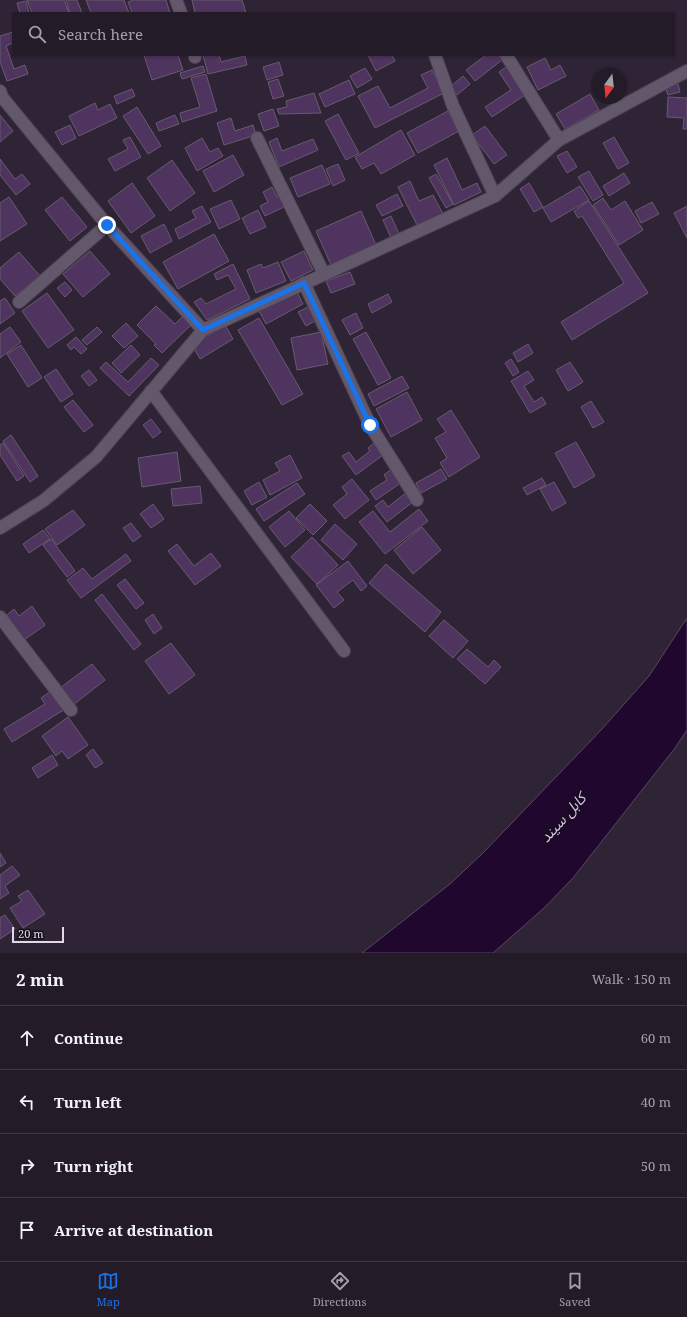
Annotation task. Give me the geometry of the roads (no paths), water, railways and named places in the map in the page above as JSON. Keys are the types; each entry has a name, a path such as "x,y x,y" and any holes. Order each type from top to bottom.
{"street":[{"path":"176,0 181,12"},
{"path":"435,56 453,106 495,196"},
{"path":"507,56 559,140"},
{"path":"0,528 43,501 96,457 203,330 495,196 559,140 687,71"},
{"path":"1,96 107,225 203,330"},
{"path":"257,138 324,274"},
{"path":"19,302 107,225"},
{"path":"304,283 370,425 417,500"},
{"path":"151,391 344,651"},
{"path":"0,617 71,710"}],"water":[{"name":"کابل سيند","path":"687,618 687,730 675,748 573,878 544,908 493,953 362,953 450,884 483,853 602,729 649,676"}]}
